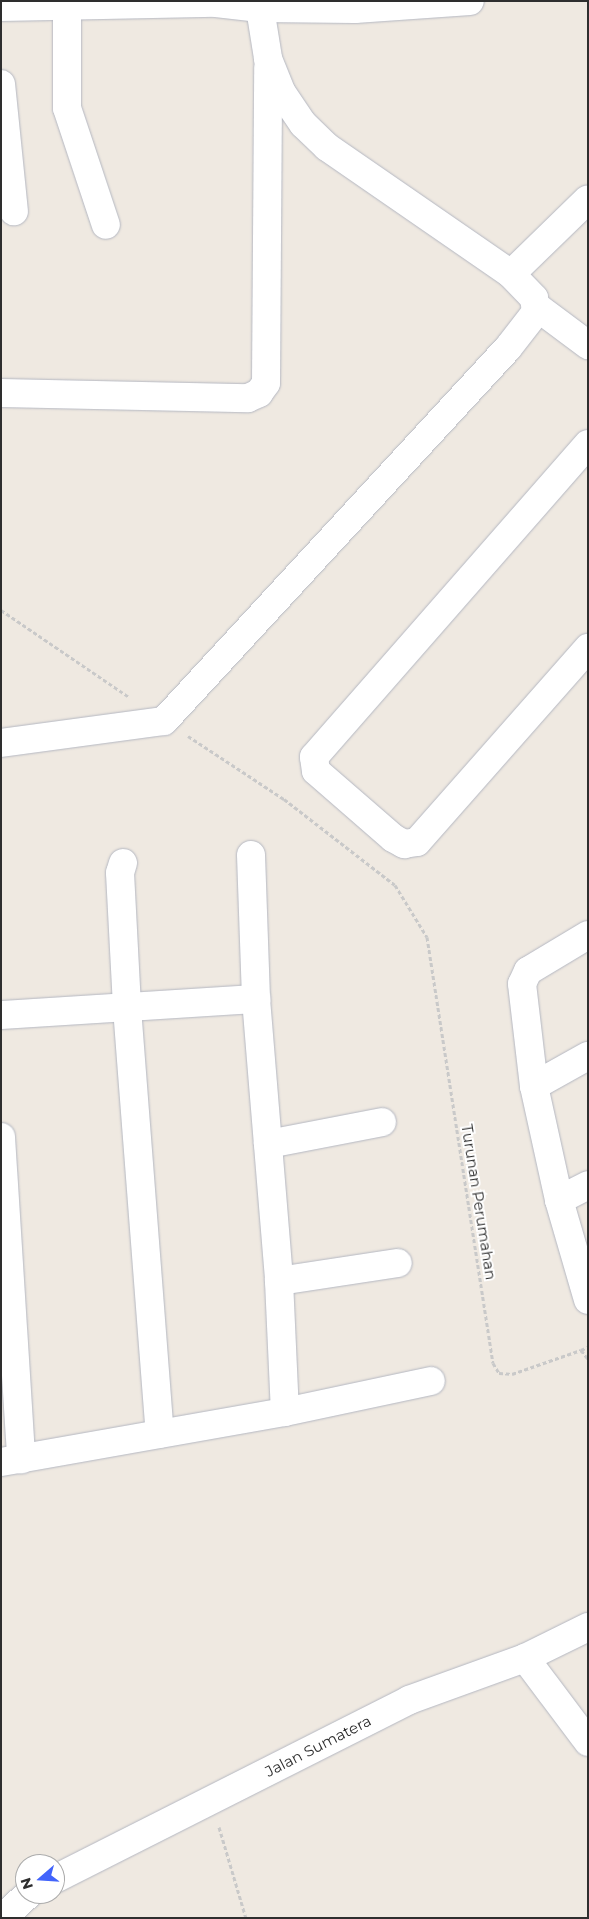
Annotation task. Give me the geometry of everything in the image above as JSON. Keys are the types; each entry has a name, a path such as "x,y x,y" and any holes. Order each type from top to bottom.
{"street":[{"path":"1,7 216,2 260,8 470,1"},
{"path":"67,6 67,108 106,225"},
{"path":"1,393 248,398 259,394 266,383 268,58 260,8"},
{"path":"268,58 281,91 303,124 326,147 511,274 534,298 537,307 588,346"},
{"path":"1,84 14,211"},
{"path":"511,274 588,198"},
{"path":"1,743 164,721 508,348 534,315 537,307"},
{"path":"588,444 314,757 316,771 393,838 404,844 417,842 588,648"},
{"path":"251,855 256,999 279,1281 285,1412"},
{"path":"124,864 120,873 127,1008 160,1434"},
{"path":"588,935 523,977 534,1086 559,1200 588,1300"},
{"path":"1,1015 256,999"},
{"path":"534,1086 588,1056"},
{"path":"268,1144 382,1122"},
{"path":"1,1137 11,1461 285,1412 431,1381"},
{"path":"559,1200 588,1185"},
{"path":"279,1281 398,1263"},
{"name":"Jalan Sumatera","path":"65,1873 409,1700 525,1658 588,1627"},
{"path":"525,1658 588,1742"},
{"path":"2,1918 18,1904"}],"path":[{"path":"1,610 164,721"},
{"name":"Turunan Perumahan","path":"164,721 284,799 394,885 427,938 493,1363 499,1373 512,1374 581,1350"},
{"path":"588,1347 581,1350 588,1358"},
{"path":"211,1800 246,1918"}]}
